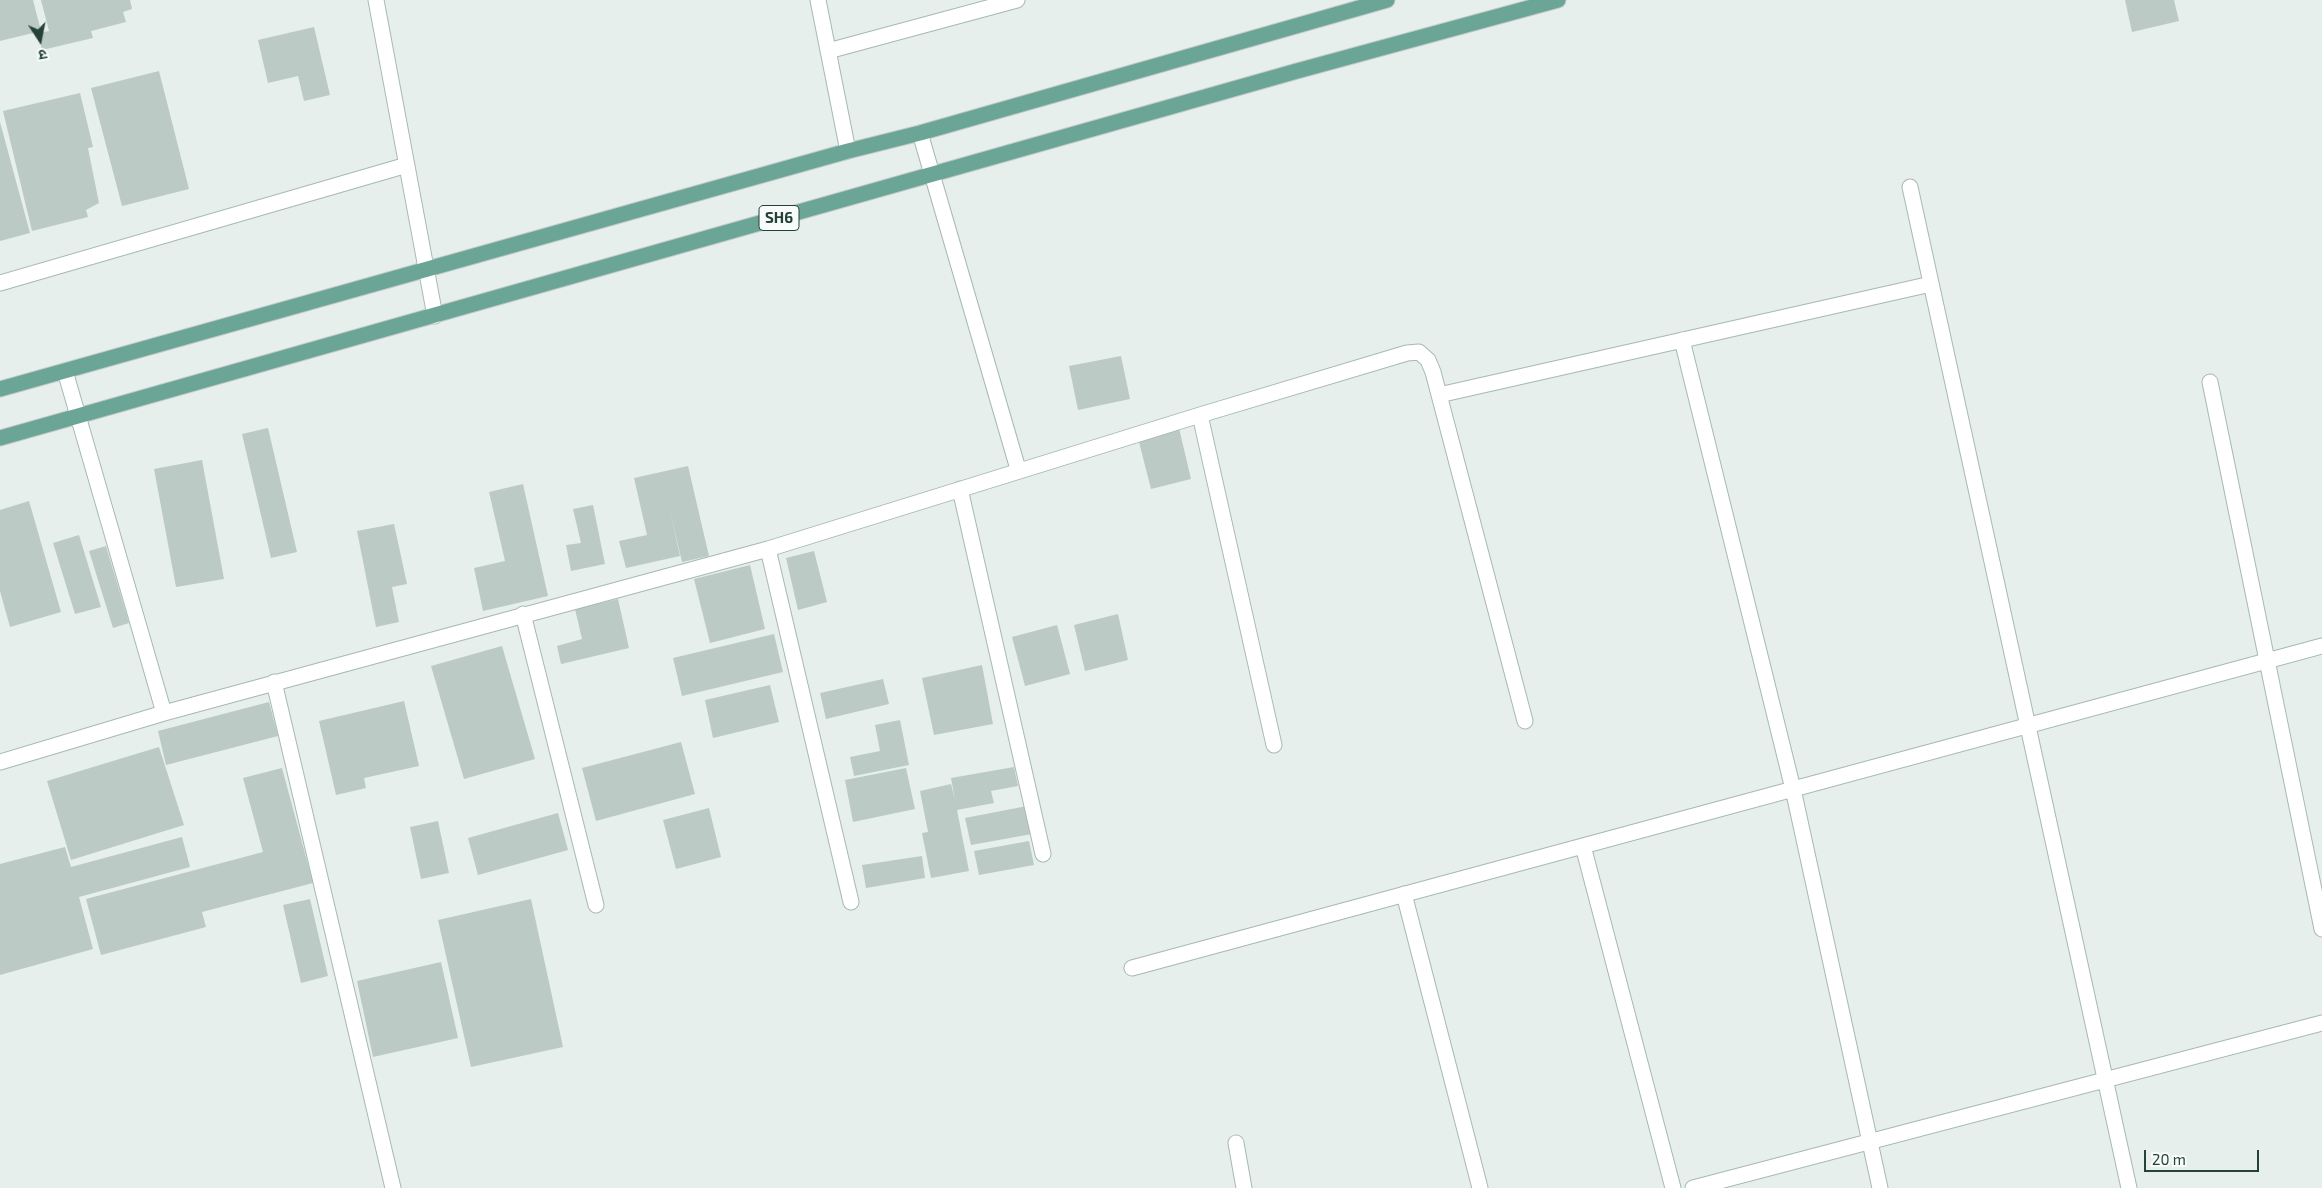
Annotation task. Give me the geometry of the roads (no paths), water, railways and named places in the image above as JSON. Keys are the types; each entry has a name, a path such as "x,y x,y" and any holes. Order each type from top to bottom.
{"main road":[{"path":"0,389 848,151 920,133 1387,0"},
{"name":"SH6","path":"0,438 1297,71 1558,0"}],"street":[{"path":"376,0 435,316"},
{"path":"818,0 848,151"},
{"path":"828,52 1017,0"},
{"path":"920,133 1018,469"},
{"path":"0,283 407,165"},
{"path":"1910,187 2129,1188"},
{"path":"1439,395 1931,284"},
{"path":"1682,340 1793,789 1880,1188"},
{"path":"0,762 274,682 768,549 1018,469 1407,353 1419,352 1428,360 1439,395 1525,721"},
{"path":"65,370 164,713"},
{"path":"2210,382 2322,929"},
{"path":"1200,414 1274,745"},
{"path":"960,488 1043,854"},
{"path":"768,549 851,902"},
{"path":"523,614 596,904"},
{"path":"1132,968 2322,646"},
{"path":"274,682 393,1188"},
{"path":"1583,846 1672,1188"},
{"path":"1404,894 1480,1188"},
{"path":"1693,1188 2322,1023"},
{"path":"1236,1143 1244,1188"}]}
